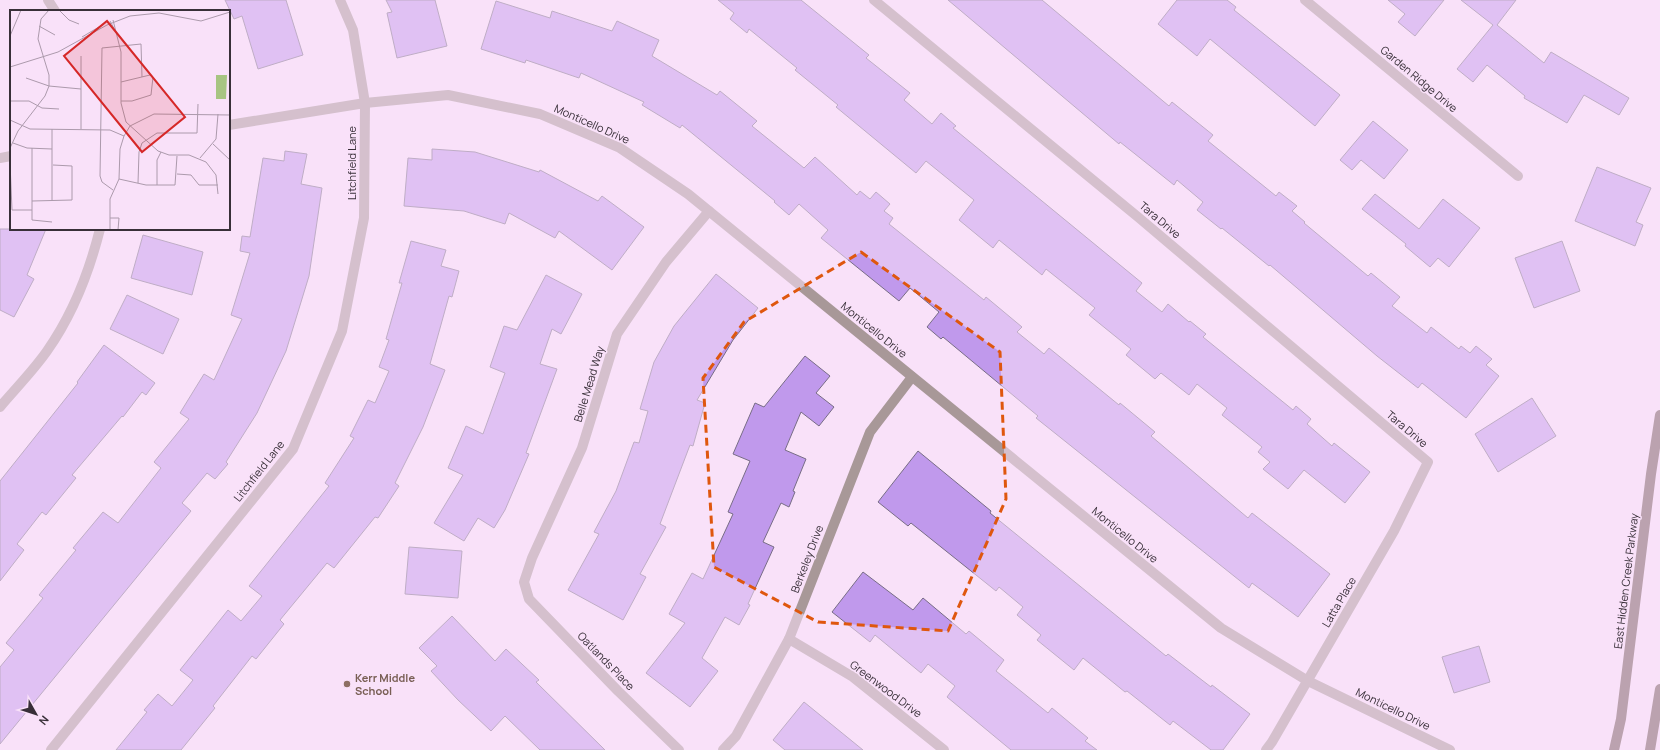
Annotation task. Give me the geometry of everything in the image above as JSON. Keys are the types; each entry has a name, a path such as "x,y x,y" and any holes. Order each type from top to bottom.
{"main road":[{"name":"East Hidden Creek Parkway","path":"1614,750 1621,718 1651,474 1660,415"},
{"path":"1650,750 1660,689"}],"street":[{"path":"48,0 54,10"},
{"name":"Litchfield Lane","path":"51,750 293,449 342,331 364,218 365,103 353,30 340,0"},
{"name":"Tara Drive","path":"874,0 1138,217 1428,462"},
{"name":"Garden Ridge Drive","path":"1305,0 1518,176"},
{"name":"Monticello Drive","path":"230,125 365,103 448,95 540,114 620,148 688,194 1221,628 1308,681 1449,749 1459,750"},
{"path":"0,158 10,156"},
{"name":"Belle Mead Way","path":"524,582 532,558 582,448 617,334 666,262 709,211"},
{"path":"0,407 46,351 64,324 80,293 93,258 100,230"},
{"name":"Berkeley Drive","path":"723,750 736,736 789,639 870,432 912,377"},
{"name":"Latta Place","path":"1266,750 1308,681 1394,531 1428,462"},
{"name":"Oatlands Place","path":"524,582 529,599 618,691 679,750"},
{"name":"Greenwood Drive","path":"789,639 854,677 944,750"}],"highlighted area":[{"path":"861,252 1000,352 1006,499 948,631 818,622 714,567 703,378 744,322"}],"building":[{"path":"225,0 286,0 303,55 258,69 242,16 234,19"},
{"path":"386,0 435,0 447,46 397,58 387,13 392,12"},
{"path":"718,0 801,0 869,55 866,58 910,93 904,100 932,124 941,113 956,126 953,128 1142,283 1136,291 1162,312 1168,304 1189,322 1190,321 1206,334 1203,337 1293,410 1296,406 1311,419 1307,424 1332,446 1334,443 1370,472 1345,503 1304,470 1288,489 1263,469 1270,462 1258,452 1262,447 1222,415 1227,408 1197,384 1189,395 1161,373 1155,379 1126,355 1131,349 1089,315 1095,308 1046,269 1042,275 999,240 993,248 959,220 974,200 926,161 916,173 836,107 838,105 795,70 797,68 749,29 747,33 730,19 734,13"},
{"path":"948,0 1042,0 1169,106 1172,102 1213,135 1208,141 1276,196 1279,192 1297,206 1292,211 1305,222 1304,223 1368,276 1371,273 1400,297 1392,306 1427,333 1431,327 1459,349 1461,346 1470,353 1476,346 1492,359 1486,365 1499,376 1466,418 1422,383 1418,388 1377,356 1270,265 1269,266 1197,210 1203,202 1177,180 1174,185 1120,142 1119,144"},
{"path":"1177,0 1227,0 1236,7 1234,10 1340,95 1315,126 1210,39 1197,56 1158,24"},
{"path":"1388,0 1444,0 1415,36 1398,22 1405,14"},
{"path":"1461,0 1516,0 1497,25 1544,63 1551,52 1629,98 1619,115 1584,95 1567,123 1524,98 1525,96 1487,65 1473,82 1457,69 1493,25"},
{"path":"496,1 550,18 552,11 612,31 617,21 659,40 652,56 717,95 720,91 757,121 752,126 804,168 815,157 857,195 860,191 870,199 876,192 890,204 884,211 893,218 889,224 984,300 986,297 1022,327 1017,332 1044,354 1049,348 1155,432 1151,436 1248,518 1252,513 1330,574 1298,617 1252,583 1249,588 1036,418 1038,416 943,337 941,339 927,327 939,312 910,288 899,301 821,238 828,230 799,204 789,215 774,202 775,201 682,125 680,128 642,105 644,102 581,73 579,78 526,60 525,63 481,49"},
{"path":"1373,121 1408,150 1384,179 1361,160 1352,170 1340,160"},
{"path":"432,149 475,152 539,172 540,170 598,201 602,196 644,227 612,270 559,231 555,238 509,213 505,224 464,211 404,206 408,158 432,160"},
{"path":"285,151 307,154 301,184 322,188 309,276 286,351 257,413 226,462 228,464 215,479 207,473 182,503 191,511 0,744 0,667 14,650 6,643 43,598 39,595 76,550 73,548 103,512 118,523 161,468 154,462 189,419 180,413 204,374 214,380 242,319 231,315 250,253 240,251 242,236 250,237 263,158 284,161"},
{"path":"1597,167 1651,188 1636,222 1643,225 1635,246 1575,221"},
{"path":"1375,194 1419,229 1443,199 1480,228 1449,267 1438,258 1430,267 1405,246 1406,244 1362,209"},
{"path":"0,229 46,230 27,275 34,279 14,317 0,310"},
{"path":"143,235 203,252 192,295 131,278"},
{"path":"411,241 446,250 441,266 459,271 452,297 449,296 430,364 445,370 423,427 395,483 399,486 378,518 375,517 334,568 327,563 280,620 284,624 256,659 252,656 213,706 215,708 181,750 116,750 147,712 144,710 158,694 172,706 193,680 180,670 228,610 241,621 262,596 249,586 329,486 325,483 354,438 350,436 368,400 375,403 389,371 379,367 389,340 386,339 402,283 399,283"},
{"path":"1562,241 1580,291 1534,308 1515,258"},
{"path":"716,274 758,308 733,340 697,400 705,403 693,446 690,445 660,524 666,527 640,574 646,577 623,620 568,590 599,534 594,532 616,491 634,442 639,443 648,411 640,409 654,362 674,326"},
{"path":"546,275 582,294 561,334 552,329 540,364 557,369 526,453 529,454 505,510 494,528 478,518 464,541 434,523 463,475 448,468 466,426 483,434 505,373 490,367 504,326 517,330"},
{"path":"127,295 179,319 163,354 110,329"},
{"path":"104,345 155,383 146,395 142,392 123,417 122,416 72,475 76,478 46,515 42,512 17,544 24,550 0,581 0,481 78,383 77,382"},
{"path":"805,356 830,376 816,393 834,407 819,426 801,412 785,450 806,459 793,491 795,492 789,507 781,503 763,542 774,547 748,604 750,605 739,625 725,617 702,658 718,671 690,707 646,673 685,623 669,614 692,573 703,579 733,514 728,512 750,461 733,454 755,403 764,407"},
{"path":"1532,398 1556,436 1498,472 1475,434"},
{"path":"918,451 991,511 990,513 1166,656 1168,654 1211,687 1212,685 1250,714 1223,750 1211,750 1173,721 1170,725 1127,691 1125,692 1083,658 1074,670 1037,640 1041,635 1017,615 1023,607 999,587 996,591 911,523 908,526 878,502"},
{"path":"409,547 462,551 458,598 405,594"},
{"path":"863,572 913,610 923,598 966,634 969,631 1004,660 996,671 1048,713 1052,708 1088,738 1085,741 1097,750 1011,750 947,697 955,686 928,664 921,673 875,635 870,642 832,612"},
{"path":"452,616 495,661 506,649 539,680 536,682 605,750 540,750 505,716 491,731 458,700 431,671 437,666 419,648"},
{"path":"1479,646 1490,682 1454,693 1442,657"},
{"path":"804,702 863,750 785,750 773,740"}],"place":[{"name":"Kerr Middle School","path":"347,684"}]}
